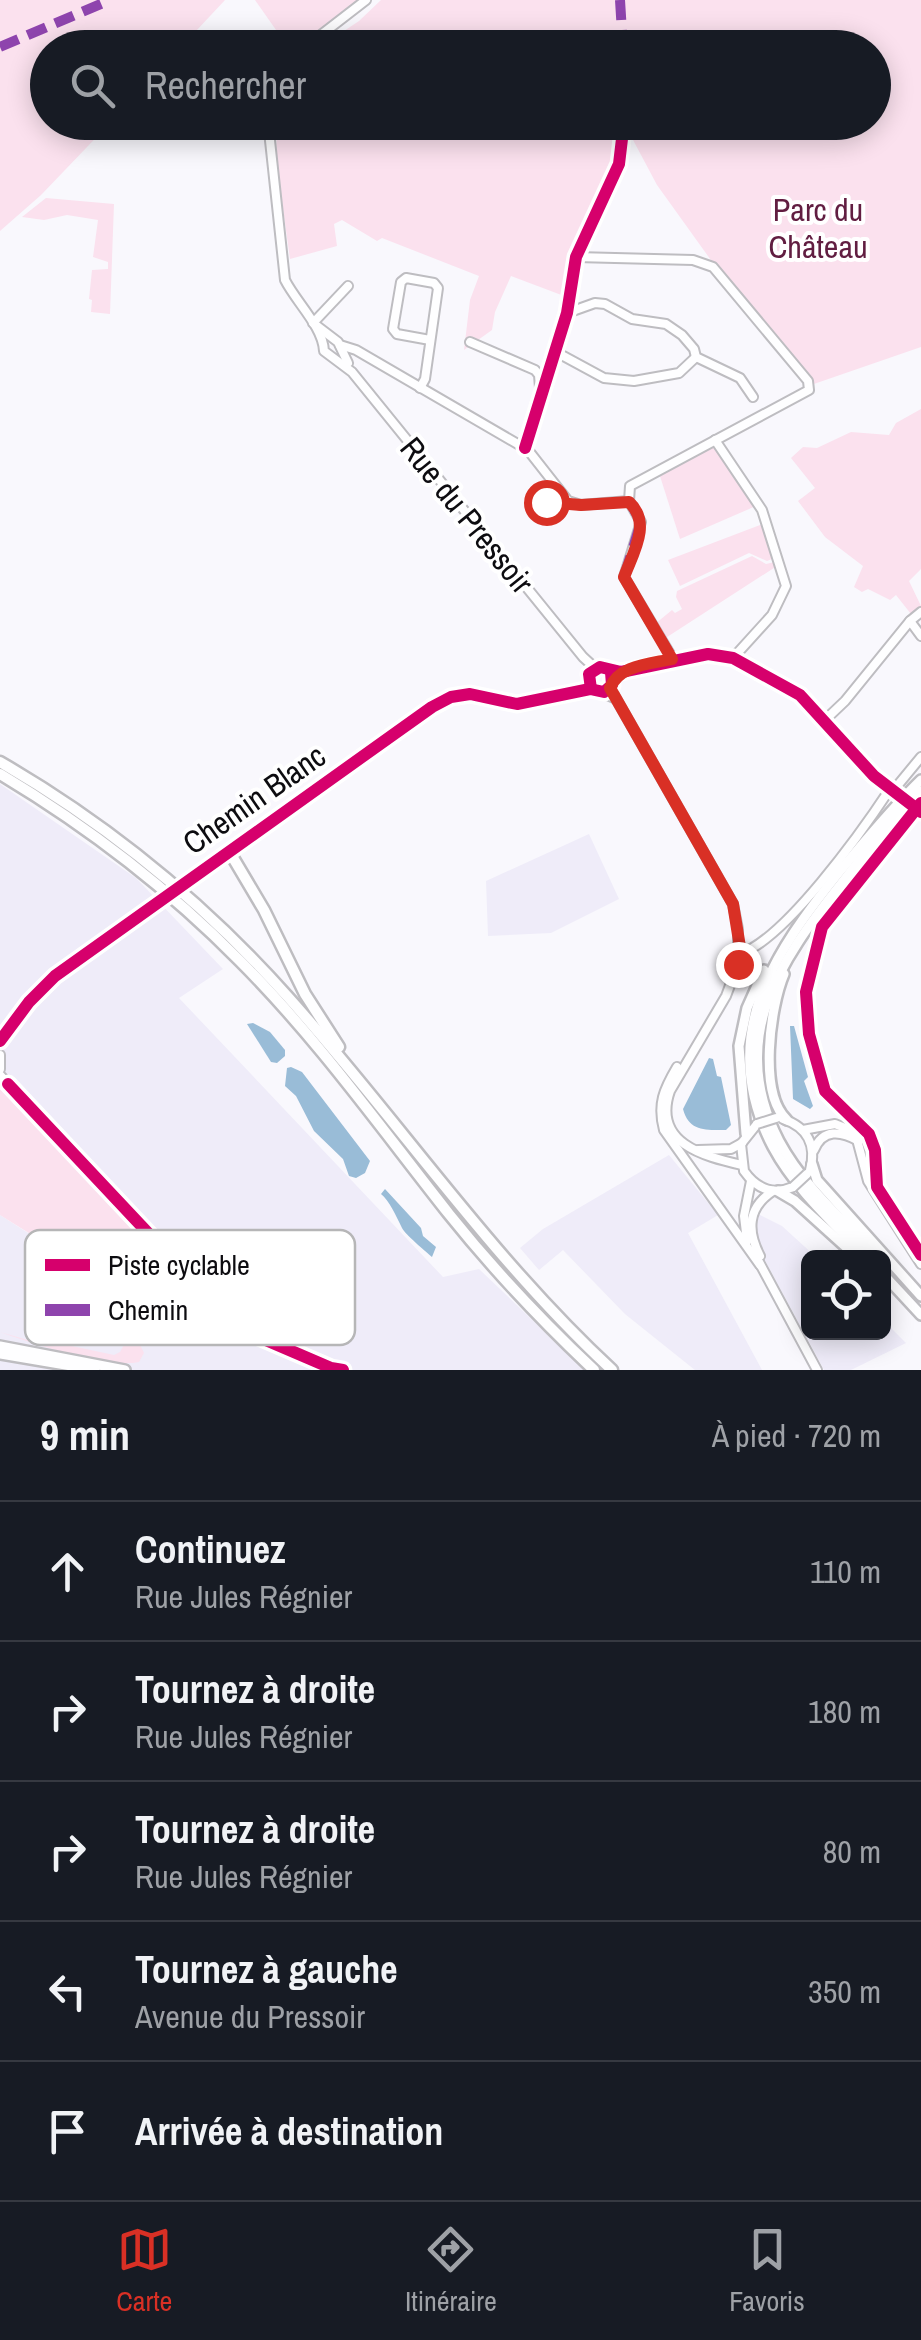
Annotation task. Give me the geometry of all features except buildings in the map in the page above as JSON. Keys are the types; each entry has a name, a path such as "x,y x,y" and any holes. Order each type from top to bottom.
{"highway":[{"path":"0,762 66,803 180,890 260,967 357,1079 489,1243 569,1330 612,1370"},
{"path":"0,774 116,852 241,961 325,1057 479,1250 594,1370"},
{"path":"228,850 357,1079"}],"main road":[{"path":"860,1250 786,1168 766,1131 753,1088 751,1045 758,1000 774,960 874,830 921,780"},
{"path":"871,1250 792,1162 768,1112 759,1066 762,1024 772,985 797,940 921,791"},
{"path":"782,1119 772,1079 774,1002 786,968 843,888 848,875"},
{"path":"744,1139 739,1057 746,1008 769,960 790,928 801,921"},
{"path":"811,1164 818,1180 921,1299"},
{"path":"776,1191 795,1202 849,1250"},
{"path":"891,1270 921,1299"},
{"path":"891,1286 921,1318"},
{"path":"0,1346 125,1370"},
{"path":"0,1354 95,1370"}],"street":[{"path":"327,30 366,0"},
{"path":"270,140 285,280 328,342 337,350 356,350 525,448 568,501"},
{"path":"525,448 567,313 576,257 619,164 623,140"},
{"path":"576,257 693,260 713,268 808,381 808,390 630,486 629,502 641,522 624,577 672,659"},
{"path":"420,388 425,379 438,288 434,283 406,278 401,282 394,329 397,334 430,340"},
{"path":"314,324 348,286"},
{"path":"567,313 594,303 604,304 632,319 666,324 682,335 696,358"},
{"name":"Rue du Pressoir","path":"328,342 324,351 337,350 583,657 591,678"},
{"path":"470,342 535,370 540,381 540,399"},
{"path":"556,352 604,378 634,381 679,373 696,358"},
{"path":"696,358 740,378 753,397"},
{"path":"715,440 762,510 786,586 772,615 733,658"},
{"path":"544,501 581,505 629,502"},
{"path":"824,720 846,701 921,612"},
{"path":"910,622 921,636"},
{"path":"742,1165 703,1156 677,1138 670,1129 666,1103 672,1085 726,996 739,950 733,904 618,700 591,678 604,667 615,674 708,654 733,658 783,683 824,720 857,759 921,812"},
{"path":"607,690 615,674"},
{"name":"Chemin Blanc","path":"0,1041 29,1002 55,976 450,696 470,694 516,704 578,691 591,678"},
{"path":"739,950 756,946 786,920 921,758"},
{"path":"699,1040 688,1050 662,1093 664,1130 760,1265"},
{"path":"0,1054 0,1072 146,1230"},
{"path":"692,1149 731,1149 756,1124 782,1119 803,1130 840,1124 855,1132 868,1181 921,1264"},
{"path":"803,1130 811,1164"},
{"path":"819,1370 751,1238 753,1212 776,1191 793,1187 811,1164 819,1141 834,1132 859,1140"},
{"path":"744,1139 742,1165 751,1181 744,1228 760,1265 819,1370"},
{"path":"751,1181 776,1191"},
{"path":"280,1345 342,1370"}],"shaded area":[{"path":"0,784 136,878 223,969 179,998 443,1277 479,1269 585,1370 0,1370 0,1215 25,1231 25,1345 355,1345 355,1230 135,1230 0,1086 5,1055 0,1050"},
{"path":"589,834 619,899 551,933 488,936 486,881"},
{"path":"669,1155 718,1215 688,1233 762,1370 695,1370 625,1314 563,1250 539,1270 520,1248 543,1229"},
{"path":"758,1214 782,1226 808,1250 801,1250 801,1327 755,1242 753,1221"},
{"path":"891,1328 906,1343 851,1370 824,1370 808,1340 891,1340"}],"green space":[{"path":"0,0 225,0 197,30 30,30 30,140 94,140 0,231"},
{"path":"255,0 364,0 330,30 276,30"},
{"name":"Parc du Château","path":"381,0 921,0 921,347 811,385 718,270 657,185 633,140 891,140 891,30 346,30"},
{"path":"277,140 619,140 609,170 572,248 564,296 511,276 495,312 492,330 464,350 470,300 479,276 382,238 377,241 342,220 334,224 337,246 290,259"},
{"path":"46,198 114,204 110,314 91,312 89,299 92,270 108,269 108,262 93,257 98,220 67,215 44,220 22,217"},
{"path":"921,409 921,569 909,581 921,606 911,614 896,595 890,600 854,587 863,566 825,537 798,501 815,488 791,458 803,447 817,448 851,432 889,435 896,423"},
{"path":"717,448 756,506 680,539 659,473"},
{"path":"765,523 777,557 767,561 749,553 680,586 668,560"},
{"path":"752,556 766,564 780,564 664,639 655,624 672,610 675,613 682,609 677,591"},
{"path":"0,1086 135,1230 25,1231 0,1215"},
{"path":"41,1345 67,1345 114,1355 124,1345 140,1345 144,1353 139,1362 108,1362"}],"water":[{"path":"247,1024 270,1032 285,1050 285,1056 277,1063 271,1062"},
{"path":"790,1026 794,1026 808,1077 804,1081 813,1106 810,1109 793,1099"},
{"path":"709,1058 721,1077 731,1125 726,1130 694,1126 683,1109"},
{"path":"287,1068 302,1072 370,1161 365,1173 356,1178 349,1176 343,1159 314,1131 296,1096 285,1086"},
{"path":"385,1189 436,1247 432,1257 404,1231 381,1194"}],"marked path":[{"path":"40,30 110,0"},
{"path":"620,0 622,30"},
{"path":"0,47 30,34"},
{"path":"629,501 641,522 624,577 673,659"}],"cycle path":[{"path":"525,448 567,313 576,257 619,164 622,140"},
{"path":"591,689 589,674 600,667 621,672 708,654 733,658 800,695 874,776 921,812"},
{"path":"0,1041 29,1002 55,976 432,707 451,697 470,694 517,704 590,689 604,692 612,685 611,672"},
{"path":"921,803 822,927 806,992 809,1034 825,1091 869,1134 875,1150 877,1187 921,1255"},
{"path":"8,1084 145,1230"},
{"path":"278,1345 343,1370"}],"route":[{"path":"546,502 629,502 638,512 640,534 624,577 672,659 621,672 610,688 733,904 740,947 738,964"}]}
